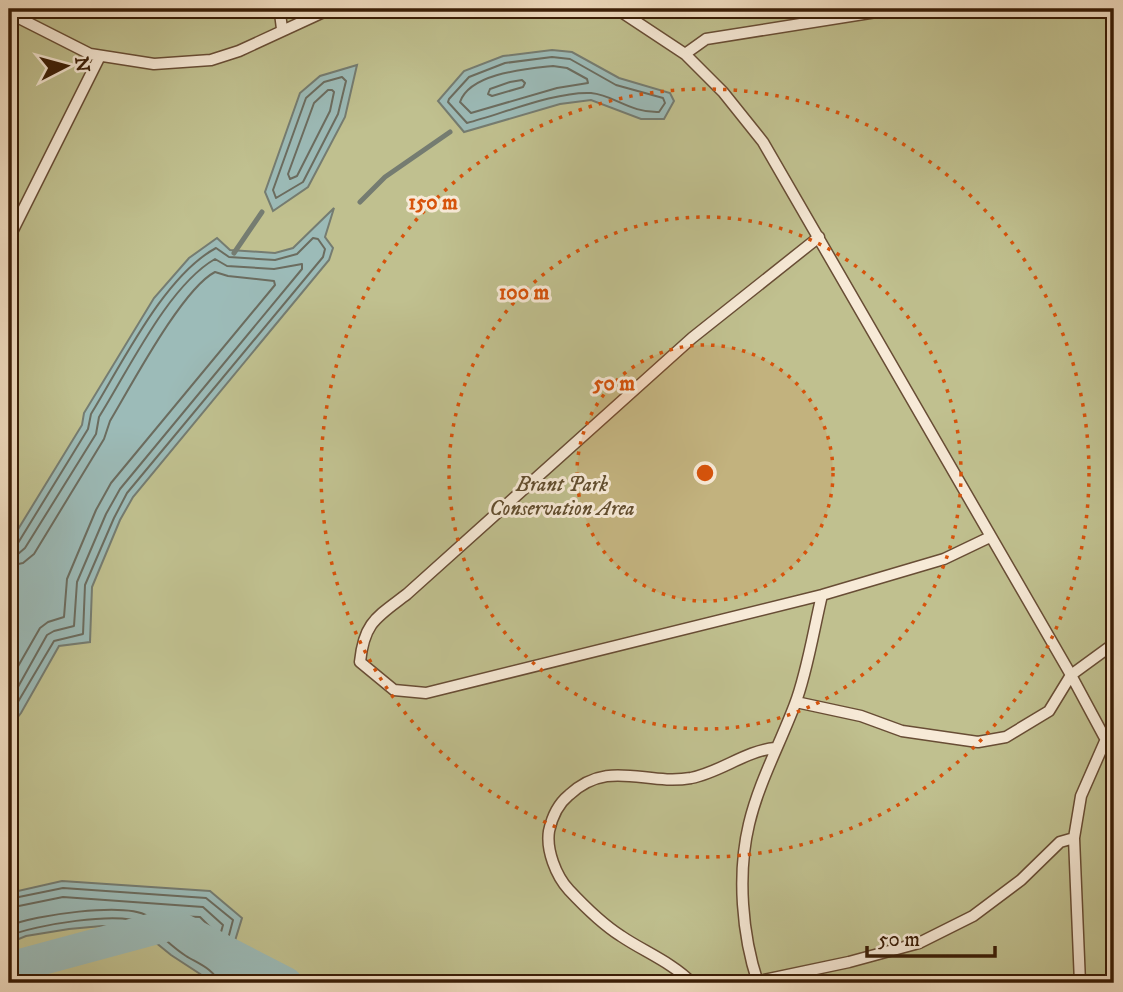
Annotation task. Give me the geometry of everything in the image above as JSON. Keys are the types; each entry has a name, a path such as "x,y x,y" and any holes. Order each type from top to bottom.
{"lane":[{"path":"282,30 280,13 286,9"},
{"path":"9,13 90,54 154,64 211,60 239,51 330,9"},
{"path":"617,9 685,54 723,92 763,142 1071,675 1114,755"},
{"path":"685,54 706,39 895,9"},
{"path":"9,238 100,56"},
{"path":"819,237 692,338 407,594 381,614 365,630 360,662 394,690 426,693 822,595 944,559 990,537"},
{"path":"822,595 796,702 775,748 749,824 741,890 755,982 849,962 919,943 973,916 1021,880 1060,842 1074,838"},
{"path":"796,702 860,716 902,731 978,742 1006,737 1049,711 1071,675 1108,648 1114,648"},
{"path":"1080,983 1074,838 1081,796 1106,739"},
{"path":"692,983 618,934 567,887 552,860 548,841 551,820 563,800 582,783 609,774 687,779 706,774 758,750 775,748"}],"green space":[{"name":"Brant Park Conservation Area","path":"9,9 1114,9 1114,983 9,983"}],"water":[{"path":"552,50 572,52 619,78 670,93 674,101 664,119 641,119 591,100 560,104 464,132 438,101 464,71 503,56"},
{"path":"357,65 345,117 308,187 273,211 265,192 300,93 320,76"},
{"path":"334,208 325,237 333,248 329,260 133,497 120,520 92,587 90,642 59,646 21,713 9,728 9,544 82,425 84,413 154,298 189,258 217,238 230,250 275,253 293,248"},
{"path":"62,881 210,891 242,918 230,957 256,983 214,983 171,955 139,929 102,926 69,929 26,936 9,943 9,893"}],"waterway":[{"path":"360,202 385,177 450,132"},
{"path":"234,253 262,212"},
{"path":"9,968 172,924 286,983"}]}
